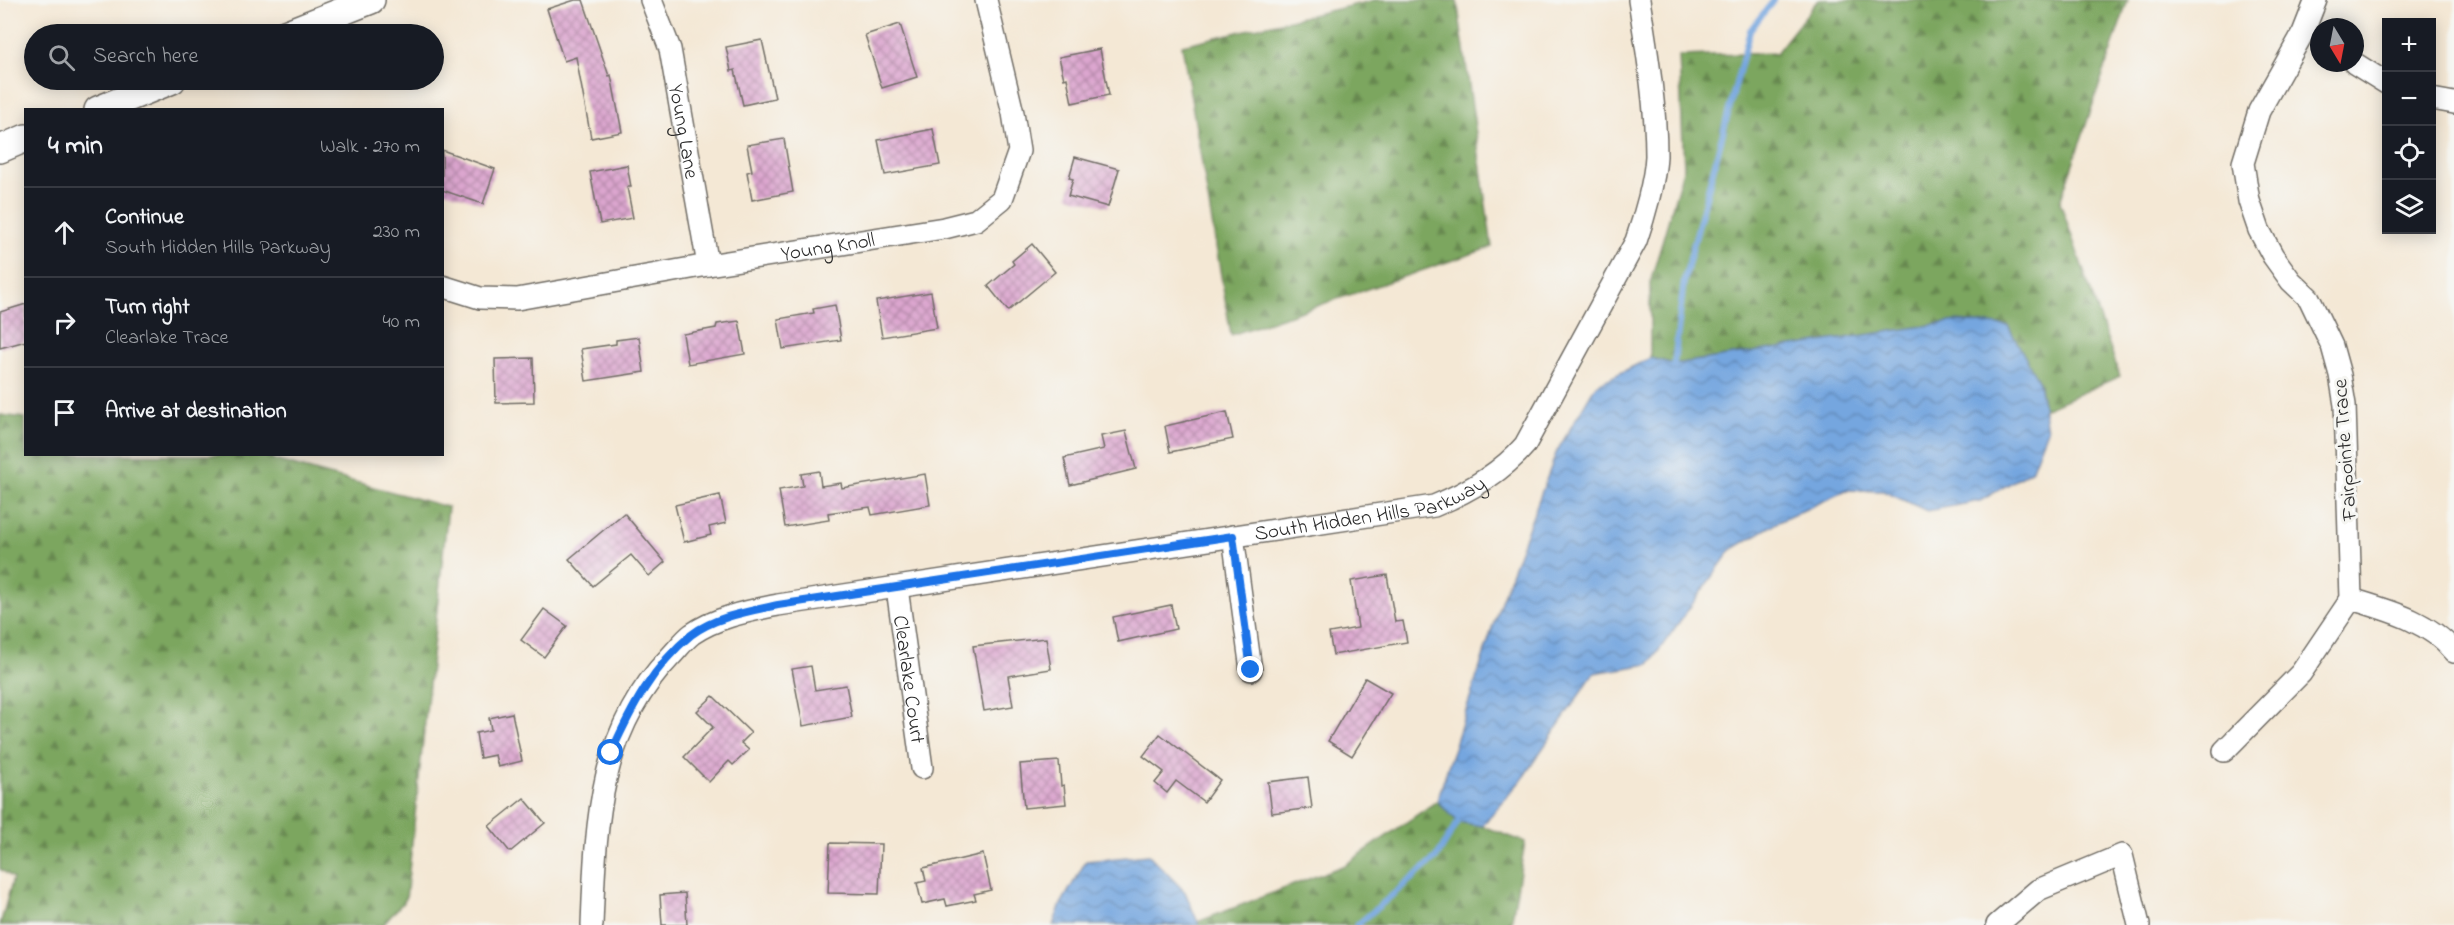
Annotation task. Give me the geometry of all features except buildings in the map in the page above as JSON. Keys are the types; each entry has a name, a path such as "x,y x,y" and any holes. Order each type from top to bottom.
{"street":[{"path":"310,24 371,0"},
{"name":"Young Lane","path":"651,0 670,49 708,265"},
{"name":"Young Knoll","path":"444,286 480,298 517,299 708,265 944,228 976,220 1002,199 1019,151 1013,113 986,0"},
{"name":"South Hidden Hills Parkway","path":"592,925 596,834 611,753 628,715 652,675 692,634 748,611 778,605 1434,506 1462,495 1511,461 1525,445 1636,241 1643,219 1656,158 1650,69 1639,0"},
{"name":"Fairpointe Trace","path":"2314,18 2316,0"},
{"name":"Fairpointe Trace","path":"2310,39 2259,111 2244,164 2249,201 2259,230 2273,256 2291,281 2309,298 2332,346 2340,375 2345,405 2351,599"},
{"path":"2364,69 2382,80"},
{"path":"103,108 147,90"},
{"path":"2436,100 2454,103"},
{"path":"0,148 24,139"},
{"path":"1233,536 1251,670"},
{"name":"Clearlake Court","path":"897,588 922,768"},
{"path":"2224,751 2301,673 2351,599 2396,612 2427,629 2454,652"},
{"path":"1996,925 2038,890 2122,855 2139,925"}],"green space":[{"path":"1375,0 1457,0 1492,247 1231,335 1182,45"},
{"path":"1818,0 2128,0 2060,202 2120,376 2044,409 2039,382 1775,349 1674,364 1650,358 1650,283 1684,167 1679,56 1776,53"},
{"path":"0,415 24,418 24,456 271,456 274,460 448,507 406,899 383,925 0,925 13,878 0,869"},
{"path":"1437,801 1482,826 1525,842 1511,925 1199,925 1197,922 1345,865"}],"water":[{"path":"1957,321 2008,326 2039,382 2047,430 2031,471 1980,501 1927,511 1883,491 1847,490 1774,524 1731,550 1649,664 1594,673 1522,779 1482,826 1458,822 1437,801 1500,604 1557,451 1596,385 1650,358 1674,364"},
{"path":"1149,855 1185,892 1199,925 1053,925 1061,904 1086,861"}],"waterway":[{"path":"1674,364 1684,281 1750,30 1774,0"},
{"path":"1357,925 1436,858 1458,822"}],"route":[{"path":"611,753 628,715 652,675 692,634 719,621 748,611 778,605 1054,565 1233,536 1251,670"}]}
